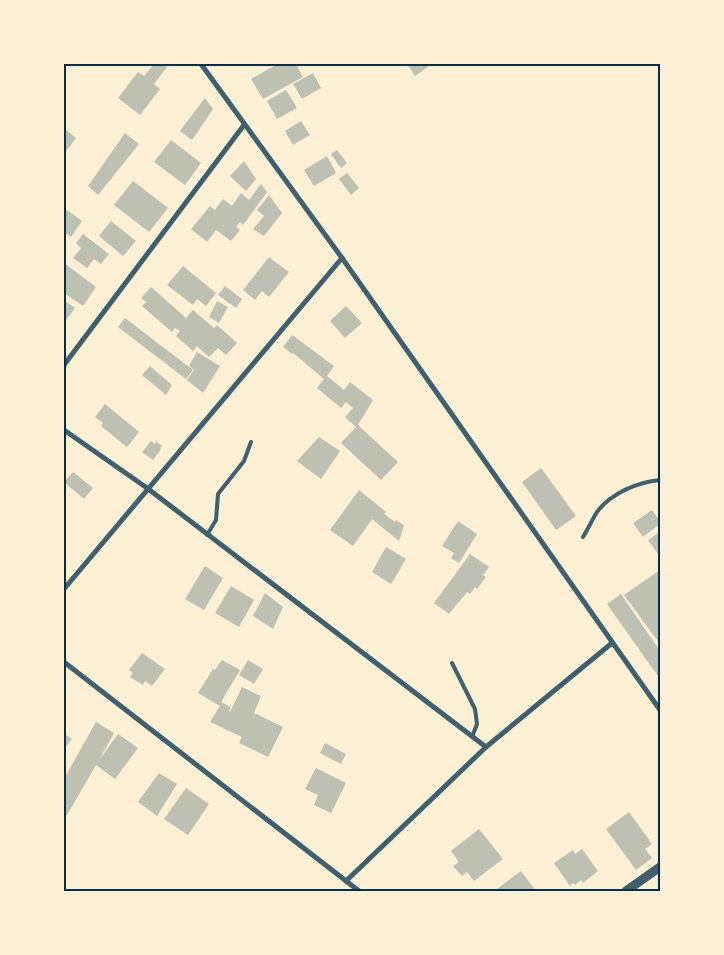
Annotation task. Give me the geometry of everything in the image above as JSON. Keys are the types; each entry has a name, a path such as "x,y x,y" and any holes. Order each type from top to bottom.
{"street":[{"path":"201,64 342,258 660,710"},
{"path":"64,365 244,125"},
{"path":"64,588 342,258"},
{"path":"64,430 147,488 486,747"},
{"path":"346,881 486,747 612,643"},
{"path":"64,662 359,891"},
{"path":"626,891 660,867"}],"lane":[{"path":"207,535 216,520 218,494 244,462 251,442"},
{"path":"583,537 598,512 611,498 648,481 660,480"},
{"path":"452,663 475,709 477,724 472,737"}],"building":[{"path":"154,64 163,64 167,67 154,84 160,89 140,115 118,98 138,72 144,76"},
{"path":"278,64 296,64 303,77 263,99 251,79"},
{"path":"407,64 432,64 415,76"},
{"path":"313,73 321,88 302,99 293,84"},
{"path":"286,90 297,108 277,119 267,101"},
{"path":"205,98 213,109 192,140 180,131"},
{"path":"301,121 310,135 293,145 285,131"},
{"path":"64,128 76,138 64,154"},
{"path":"125,133 139,144 98,195 88,186"},
{"path":"171,140 201,163 185,185 154,162"},
{"path":"337,150 347,163 341,168 331,154"},
{"path":"327,156 336,173 314,186 304,170"},
{"path":"244,161 256,179 246,191 230,176"},
{"path":"347,173 359,188 351,195 339,179"},
{"path":"133,181 168,208 149,232 114,205"},
{"path":"261,184 267,192 243,225 240,222 236,227 240,230 231,241 216,230 207,242 191,229 210,206 215,210 223,199 232,206 241,193 249,200"},
{"path":"269,195 282,213 264,236 253,229 264,216 257,210"},
{"path":"64,208 82,221 71,237 64,232"},
{"path":"111,221 136,241 123,256 99,236"},
{"path":"83,234 109,254 101,264 94,259 87,268 73,258 81,248 76,243"},
{"path":"269,257 289,272 269,297 262,291 255,300 243,290"},
{"path":"64,263 96,287 83,306 64,293"},
{"path":"183,266 216,293 206,306 197,299 193,305 167,285"},
{"path":"225,286 242,299 236,308 218,295"},
{"path":"151,287 186,318 193,310 214,328 217,325 237,343 226,355 218,348 209,357 197,346 193,351 176,336 180,331 175,328 172,332 142,306 146,302 141,298"},
{"path":"64,300 75,308 64,323"},
{"path":"217,301 228,307 219,323 209,317"},
{"path":"346,306 362,323 345,338 330,321"},
{"path":"125,318 193,370 186,379 118,327"},
{"path":"292,335 334,366 327,376 344,390 350,382 373,400 358,425 398,462 381,480 341,443 356,427 345,417 353,408 346,402 341,408 317,388 324,379 283,347"},
{"path":"197,352 220,366 203,393 187,380 194,370 189,366"},
{"path":"150,366 172,385 166,395 142,375"},
{"path":"105,404 139,432 127,447 101,426 103,423 95,417"},
{"path":"319,437 340,451 321,479 297,461"},
{"path":"151,441 155,444 156,441 162,446 153,460 142,452"},
{"path":"541,468 576,516 556,530 522,482"},
{"path":"73,472 93,488 84,499 64,482"},
{"path":"359,490 386,512 384,514 395,522 396,520 404,525 399,541 372,519 353,546 330,530"},
{"path":"652,510 660,524 643,537 633,523"},
{"path":"458,521 477,534 459,563 451,558 454,553 442,546"},
{"path":"660,532 660,557 648,540"},
{"path":"386,547 406,559 391,584 372,572"},
{"path":"470,554 489,567 483,575 486,577 477,589 475,587 470,594 467,592 449,614 434,603"},
{"path":"205,566 223,578 204,610 185,599"},
{"path":"660,570 660,644 624,595"},
{"path":"231,586 254,600 239,627 215,613"},
{"path":"265,593 283,607 273,629 253,616"},
{"path":"621,594 660,651 660,679 607,604"},
{"path":"142,653 165,669 152,686 145,681 143,685 130,677 133,673 129,670"},
{"path":"222,660 240,670 221,702 231,707 229,711 242,687 261,696 254,713 283,727 268,757 239,743 242,737 210,722 220,706 198,693 213,669 215,670"},
{"path":"248,660 263,669 254,684 239,675"},
{"path":"96,722 114,733 99,760 118,734 138,748 115,779 96,765 67,815 64,814 64,779"},
{"path":"64,734 72,739 64,749"},
{"path":"325,743 346,754 341,764 320,753"},
{"path":"316,768 346,783 331,813 314,805 318,795 305,789"},
{"path":"159,773 177,784 157,816 138,802"},
{"path":"186,788 209,804 188,835 164,819"},
{"path":"629,812 652,844 645,849 652,858 636,870 606,829"},
{"path":"479,829 503,859 474,881 467,872 462,876 453,866 459,862 451,851"},
{"path":"582,849 598,871 583,883 581,880 575,885 573,883 570,886 554,863 573,850 575,854"},
{"path":"521,871 536,891 498,891 497,889"}]}
